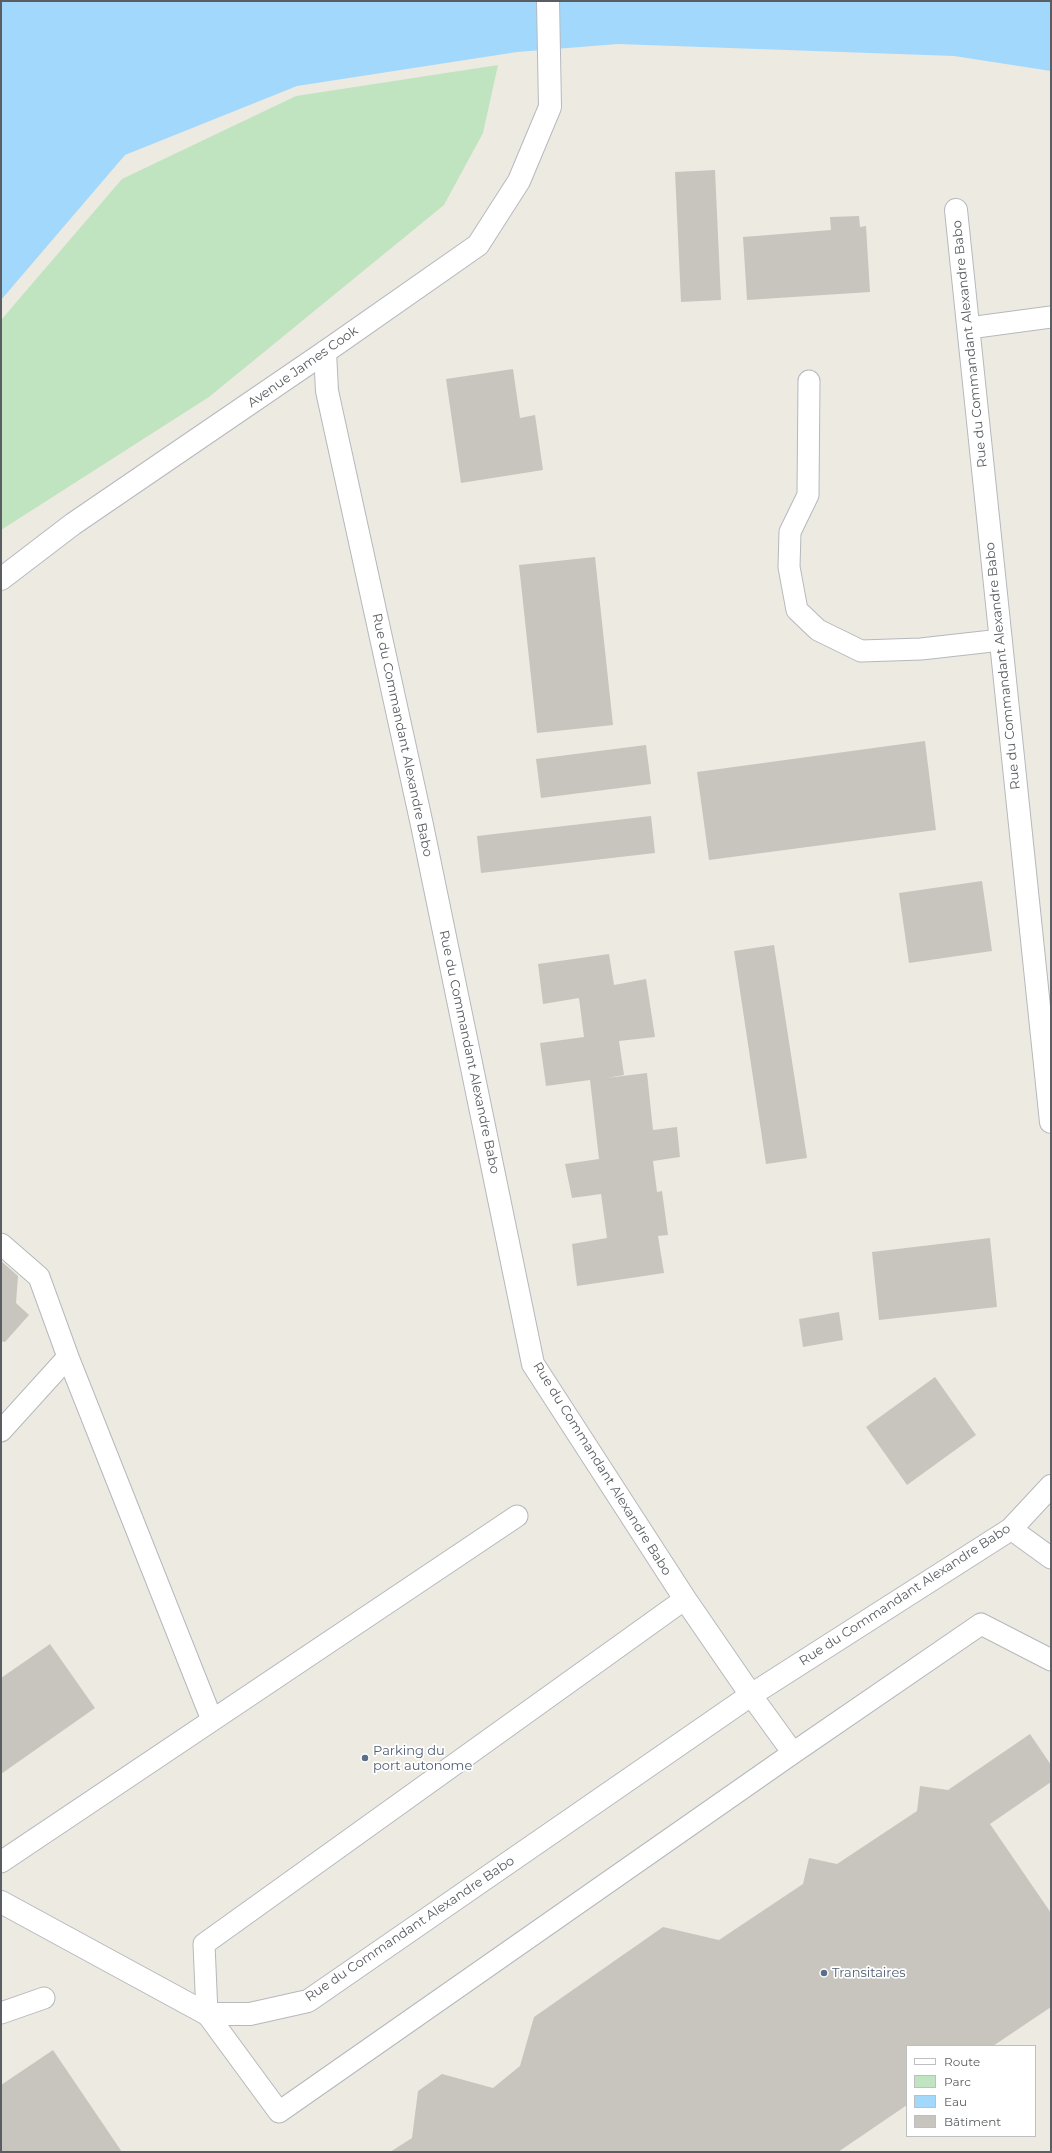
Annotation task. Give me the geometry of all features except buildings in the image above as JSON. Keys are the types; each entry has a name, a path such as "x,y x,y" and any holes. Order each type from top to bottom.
{"street":[{"name":"Avenue James Cook","path":"1,579 72,524 325,352 478,245 519,181 550,107 548,1"},
{"name":"Rue du Commandant Alexandre Babo","path":"956,210 1051,1122"},
{"name":"Rue du Commandant Alexandre Babo","path":"325,352 327,391 422,825 533,1364 685,1599 751,1695"},
{"name":"Rue du Commandant Alexandre Babo","path":"1,1902 207,2014 250,2014 308,2001 751,1695 1011,1529 1051,1486"}],"lane":[{"path":"969,328 1051,317"},
{"path":"809,381 808,495 790,532 789,566 797,610 818,630 861,651 921,649 1001,640"},
{"path":"1,1244 39,1277 68,1357 212,1720"},
{"path":"1,1431 68,1357"},
{"path":"1,1862 517,1516"},
{"path":"1011,1529 1051,1558"},
{"path":"685,1599 204,1944 207,2014 279,2112 793,1753 981,1624 1051,1660"},
{"path":"751,1695 793,1753"},
{"path":"1,2013 44,1998"}],"green space":[{"path":"498,65 483,133 444,205 209,397 1,530 1,320 122,179 296,96"}],"water":[{"path":"1,1 1051,1 1051,71 954,56 618,44 517,52 297,86 125,155 1,300"}],"place":[{"name":"Parking du port autonome","path":"365,1758"},
{"name":"Transitaires","path":"824,1973"}]}
